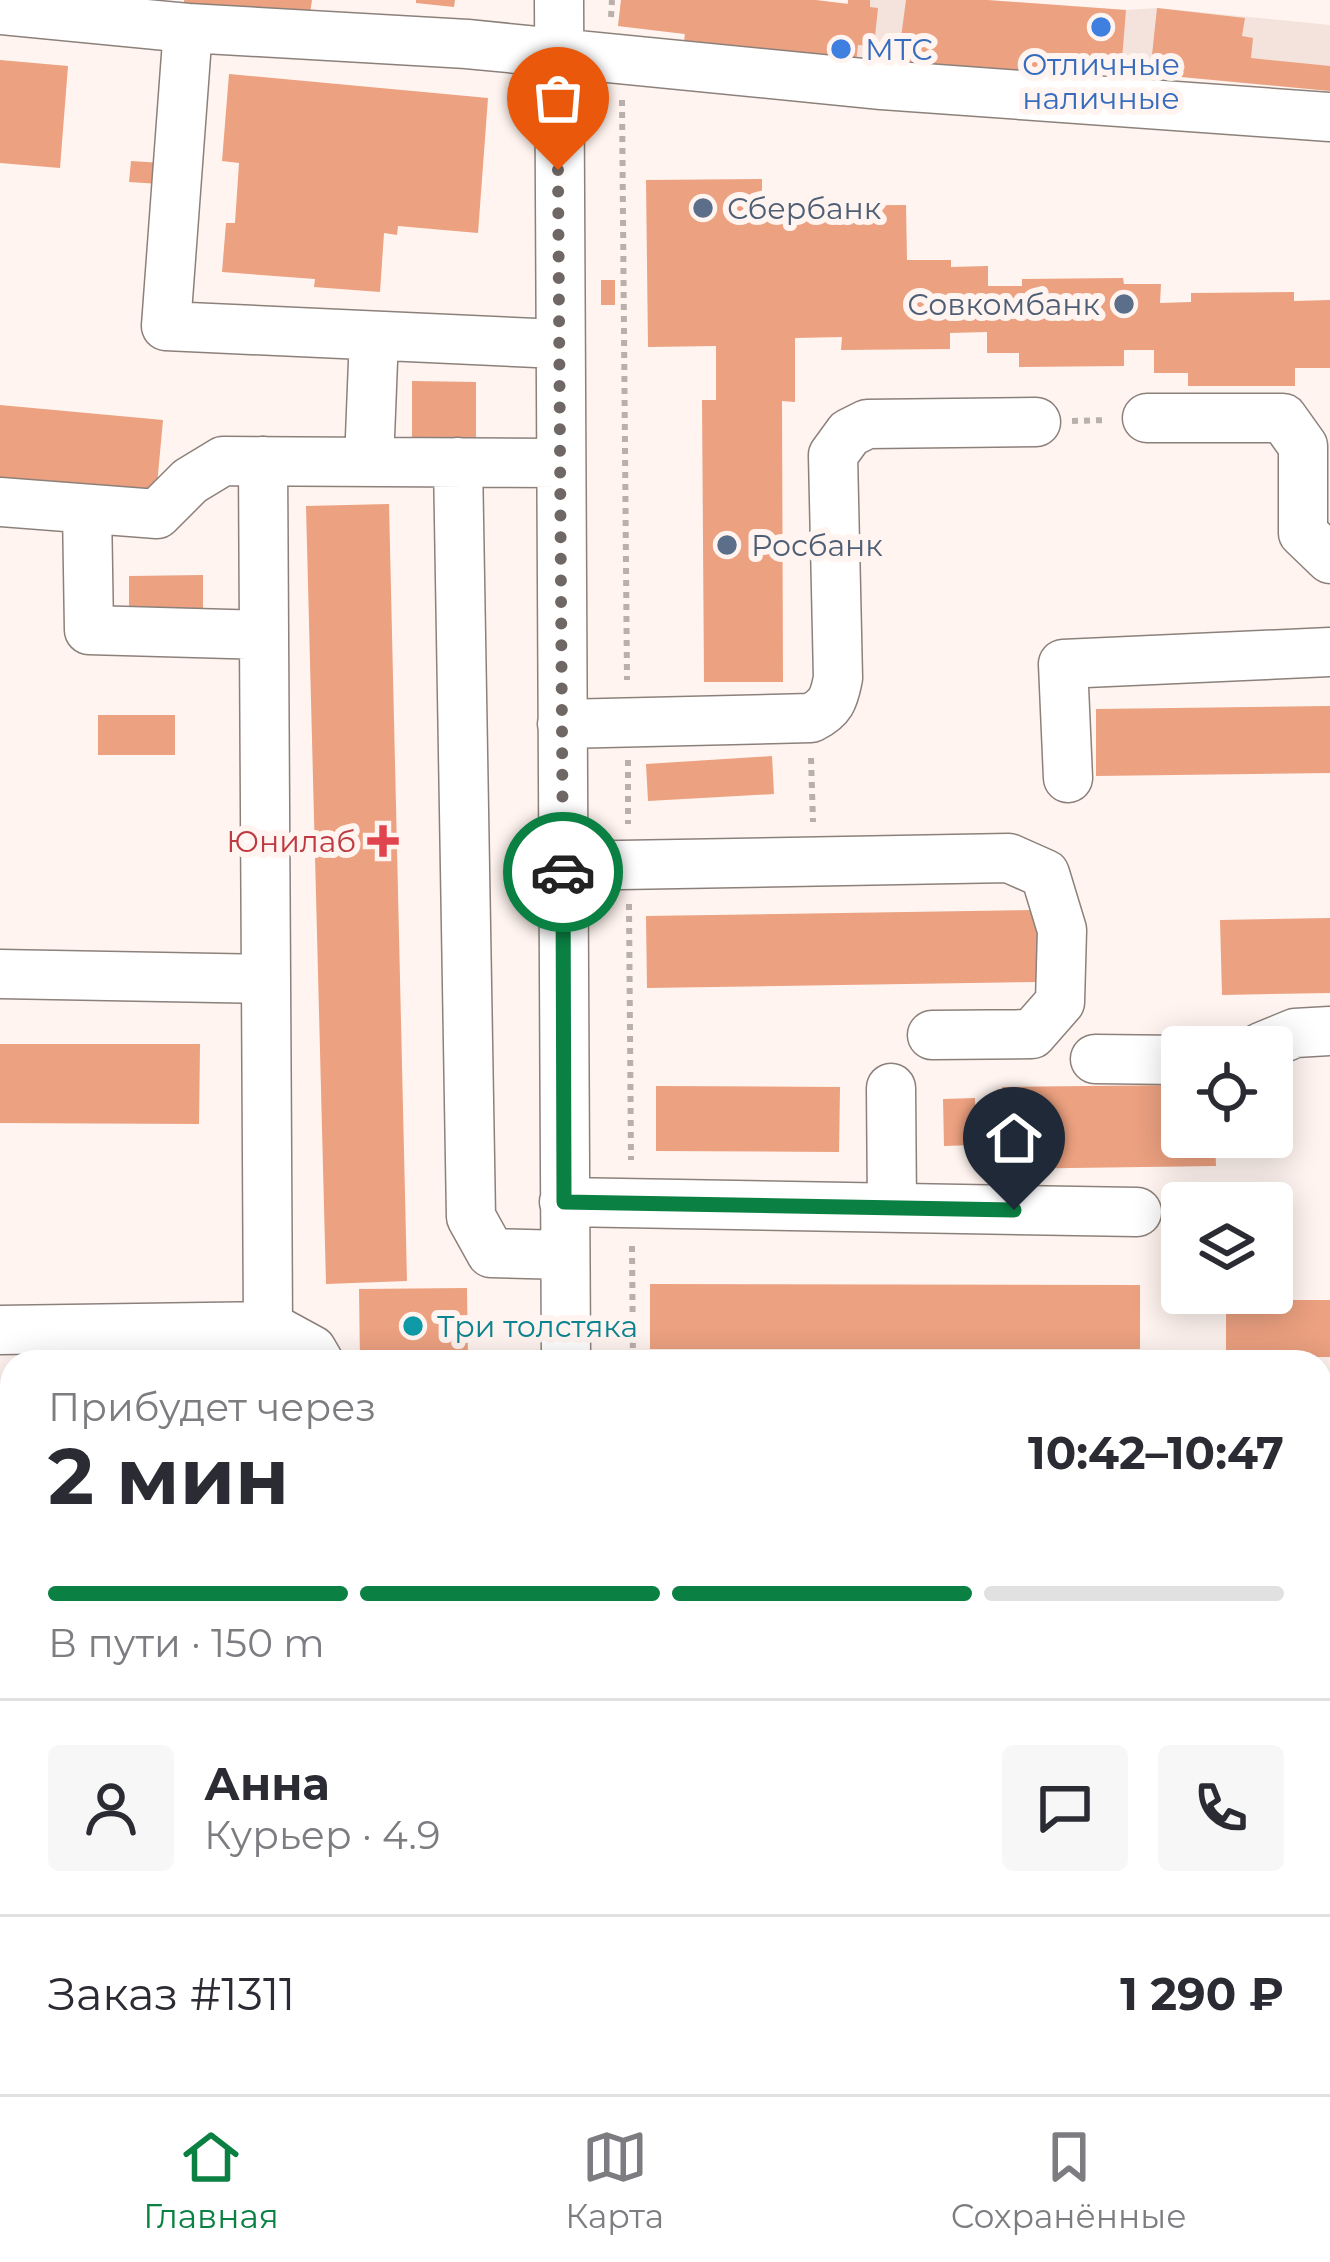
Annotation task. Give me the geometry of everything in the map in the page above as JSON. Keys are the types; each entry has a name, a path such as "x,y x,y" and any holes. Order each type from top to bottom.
{"street":[{"path":"559,0 566,1350"},
{"path":"0,10 188,28 340,18 468,22 558,52 882,85 1330,118"},
{"path":"188,28 166,326 560,344"},
{"path":"369,462 374,336"},
{"path":"1147,418 1283,418 1303,446 1303,533 1330,560"},
{"path":"562,724 811,718 834,701 838,677 833,455 849,433 867,424 1036,422"},
{"path":"0,502 157,514 190,481 224,460 560,463"},
{"path":"263,461 268,1326"},
{"path":"458,462 471,1217 491,1253 565,1255"},
{"path":"87,509 89,630 264,635"},
{"path":"1068,778 1063,664 1330,652"},
{"path":"562,866 1009,858 1045,874 1062,930 1060,1002 1032,1034 932,1036"},
{"path":"0,974 266,979"},
{"path":"1293,1035 1330,1031"},
{"path":"1095,1059 1161,1060"},
{"path":"891,1088 892,1208"},
{"path":"564,1202 1136,1212"},
{"path":"0,1330 268,1326 312,1350"}],"path":[{"path":"1036,422 1147,418"},
{"path":"811,718 814,861"}],"shaded area":[{"path":"621,0 987,0 1157,8 1330,25 1330,91 1114,71 1112,82 684,43 684,34 618,26"}],"building":[{"path":"184,0 312,0 310,13"},
{"path":"416,0 455,0 454,7"},
{"path":"621,0 848,4 848,0 870,0 870,7 878,8 874,46 858,45 856,63 684,43 685,34 618,26"},
{"path":"906,0 987,0 1126,10 1121,72 1113,71 1112,82 898,60"},
{"path":"1157,8 1245,18 1242,36 1253,38 1251,58 1330,66 1330,91 1150,74"},
{"path":"0,60 68,66 60,168 0,163"},
{"path":"229,74 488,98 478,233 398,226 397,235 384,233 380,292 314,287 315,279 222,272 226,223 235,223 239,163 222,161"},
{"path":"131,161 162,163 160,184 129,182"},
{"path":"762,179 762,206 906,205 907,260 951,260 951,267 988,266 988,286 1022,286 1022,279 1123,278 1124,284 1161,284 1160,303 1191,302 1191,293 1294,292 1294,301 1330,300 1330,368 1295,368 1295,386 1188,386 1188,373 1154,373 1154,350 1124,350 1124,366 1019,367 1019,353 987,353 987,332 950,333 950,349 841,350 842,337 795,338 795,402 782,401 783,682 704,682 702,400 716,400 716,346 648,347 646,180"},
{"path":"601,280 615,280 615,305 601,305"},
{"path":"412,381 476,382 476,440 412,440"},
{"path":"0,405 163,420 156,496 0,482"},
{"path":"389,504 407,1281 326,1284 306,506"},
{"path":"203,575 203,617 129,617 129,576"},
{"path":"1330,706 1330,773 1096,776 1096,709"},
{"path":"98,715 175,715 175,755 98,755"},
{"path":"772,756 774,794 648,801 646,764"},
{"path":"1037,910 1038,982 647,988 646,916"},
{"path":"1330,918 1330,993 1222,995 1220,920"},
{"path":"0,1044 200,1044 199,1124 0,1123"},
{"path":"1161,1085 1161,1158 1216,1158 1216,1166 1003,1169 1002,1087"},
{"path":"656,1086 840,1087 839,1152 656,1151"},
{"path":"975,1098 976,1145 944,1146 943,1099"},
{"path":"650,1284 1140,1285 1140,1349 650,1349"},
{"name":"Три толстяка","path":"467,1288 468,1350 360,1350 359,1289"},
{"path":"1293,1300 1330,1300 1330,1350 1226,1350 1226,1314 1293,1314"}],"way so far":[{"path":"558,170 563,872"}],"place":[{"name":"Отличные наличные","path":"1101,27"},
{"name":"МТС","path":"841,49"},
{"name":"Сбербанк","path":"703,208"},
{"name":"Совкомбанк","path":"1124,304"},
{"name":"Росбанк","path":"727,545"},
{"name":"Юнилаб","path":"383,841"},
{"name":"Три толстяка","path":"413,1326"}],"route":[{"path":"563,872 564,1202 1014,1210"}]}
